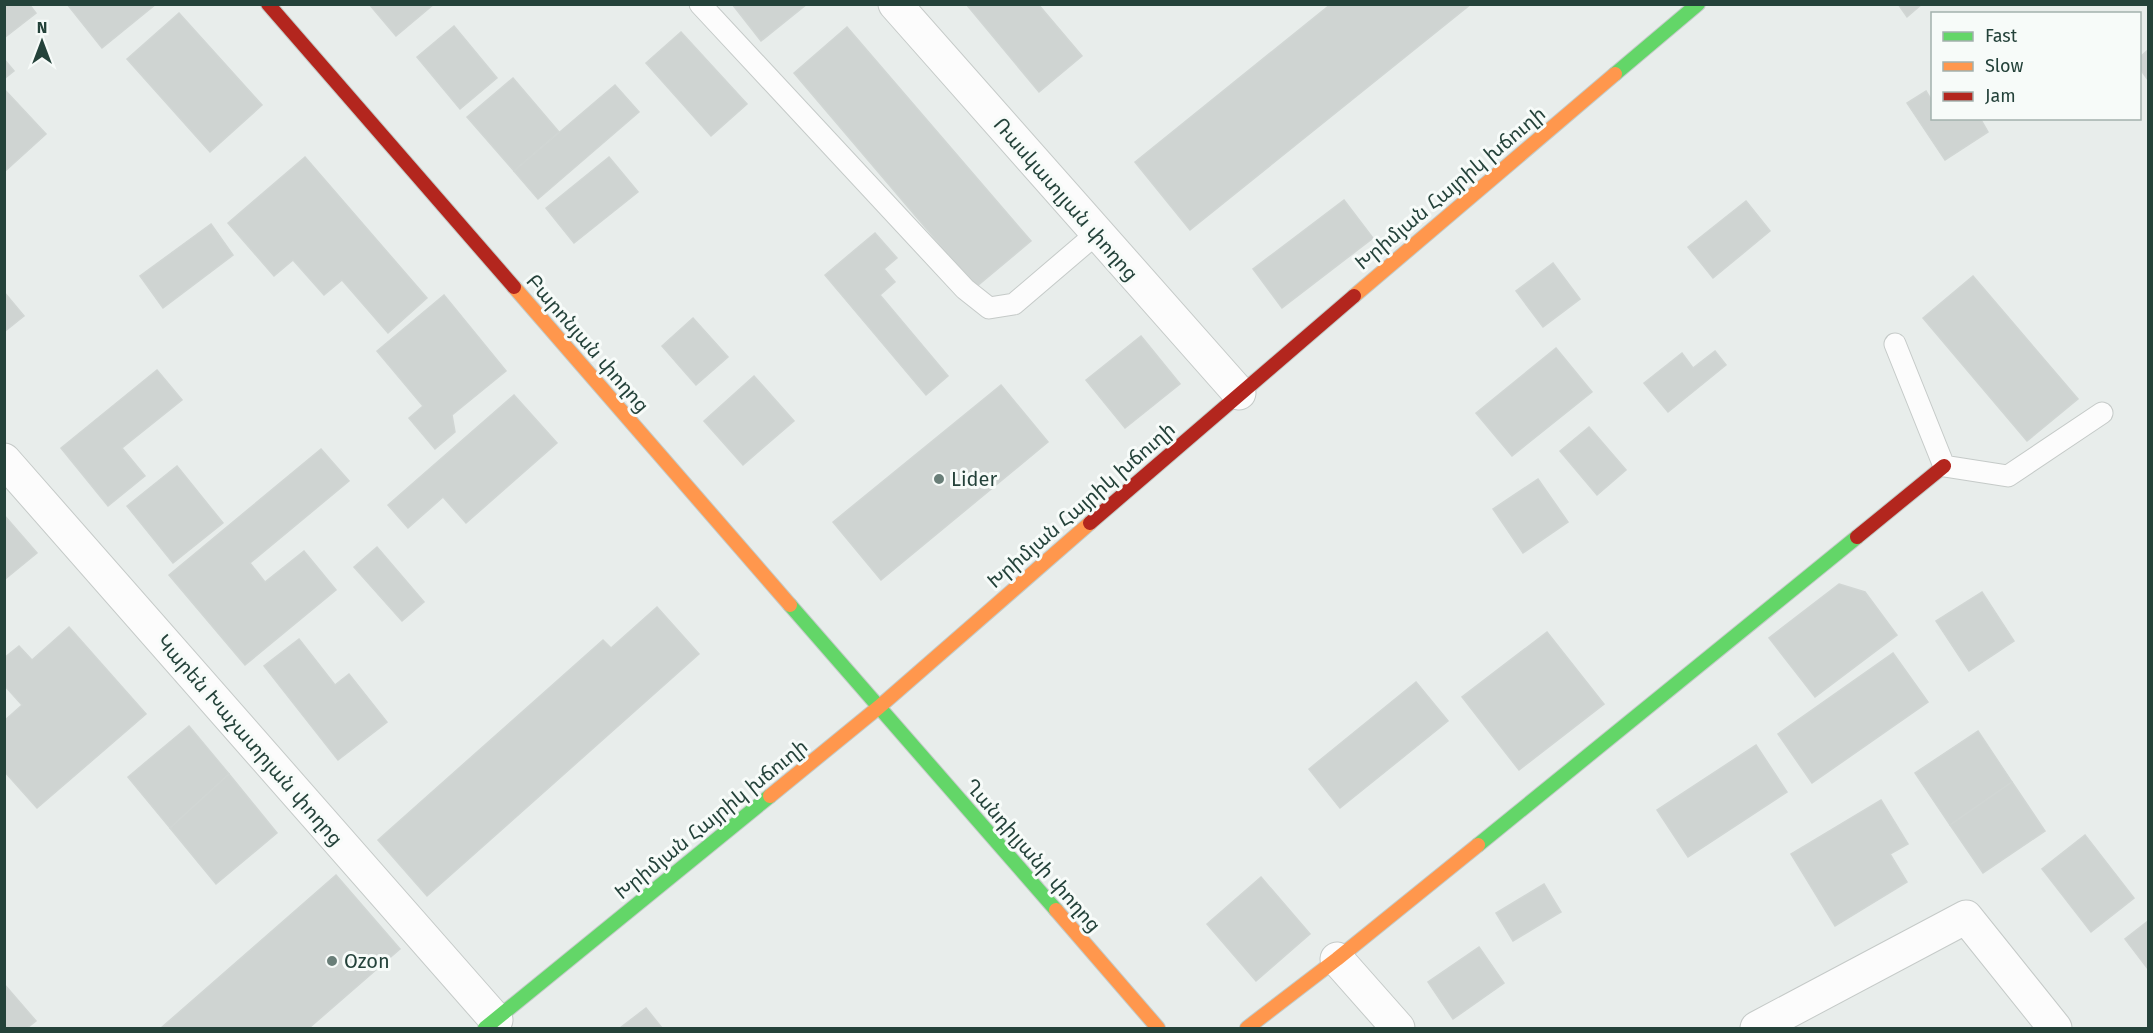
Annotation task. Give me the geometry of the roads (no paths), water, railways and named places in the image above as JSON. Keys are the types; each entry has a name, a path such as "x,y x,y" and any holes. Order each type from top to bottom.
{"main road":[{"name":"Բարոնյան փողոց","path":"268,4 879,707"},
{"name":"Խրիմյան Հայրիկ խճուղի","path":"490,1024 879,707 1239,393 1698,4"},
{"path":"1247,1029 1337,959 1944,466"},
{"name":"Ղանդիլյանի փողոց","path":"879,707 1158,1029"}],"street":[{"name":"Ռասկատլյան փողոց","path":"895,4 1239,393"},
{"name":"Կարեն Խաչատրյան փողոց","path":"4,460 490,1024"},
{"path":"1757,1029 1966,917 2055,1029"},
{"path":"1337,959 1398,1029"}],"lane":[{"path":"700,4 965,289 989,308 1014,304 1096,234"},
{"path":"1895,344 1944,466 2008,476 2102,413"}],"place":[{"name":"Lider","path":"939,479"},
{"name":"Ozon","path":"332,961"}]}
